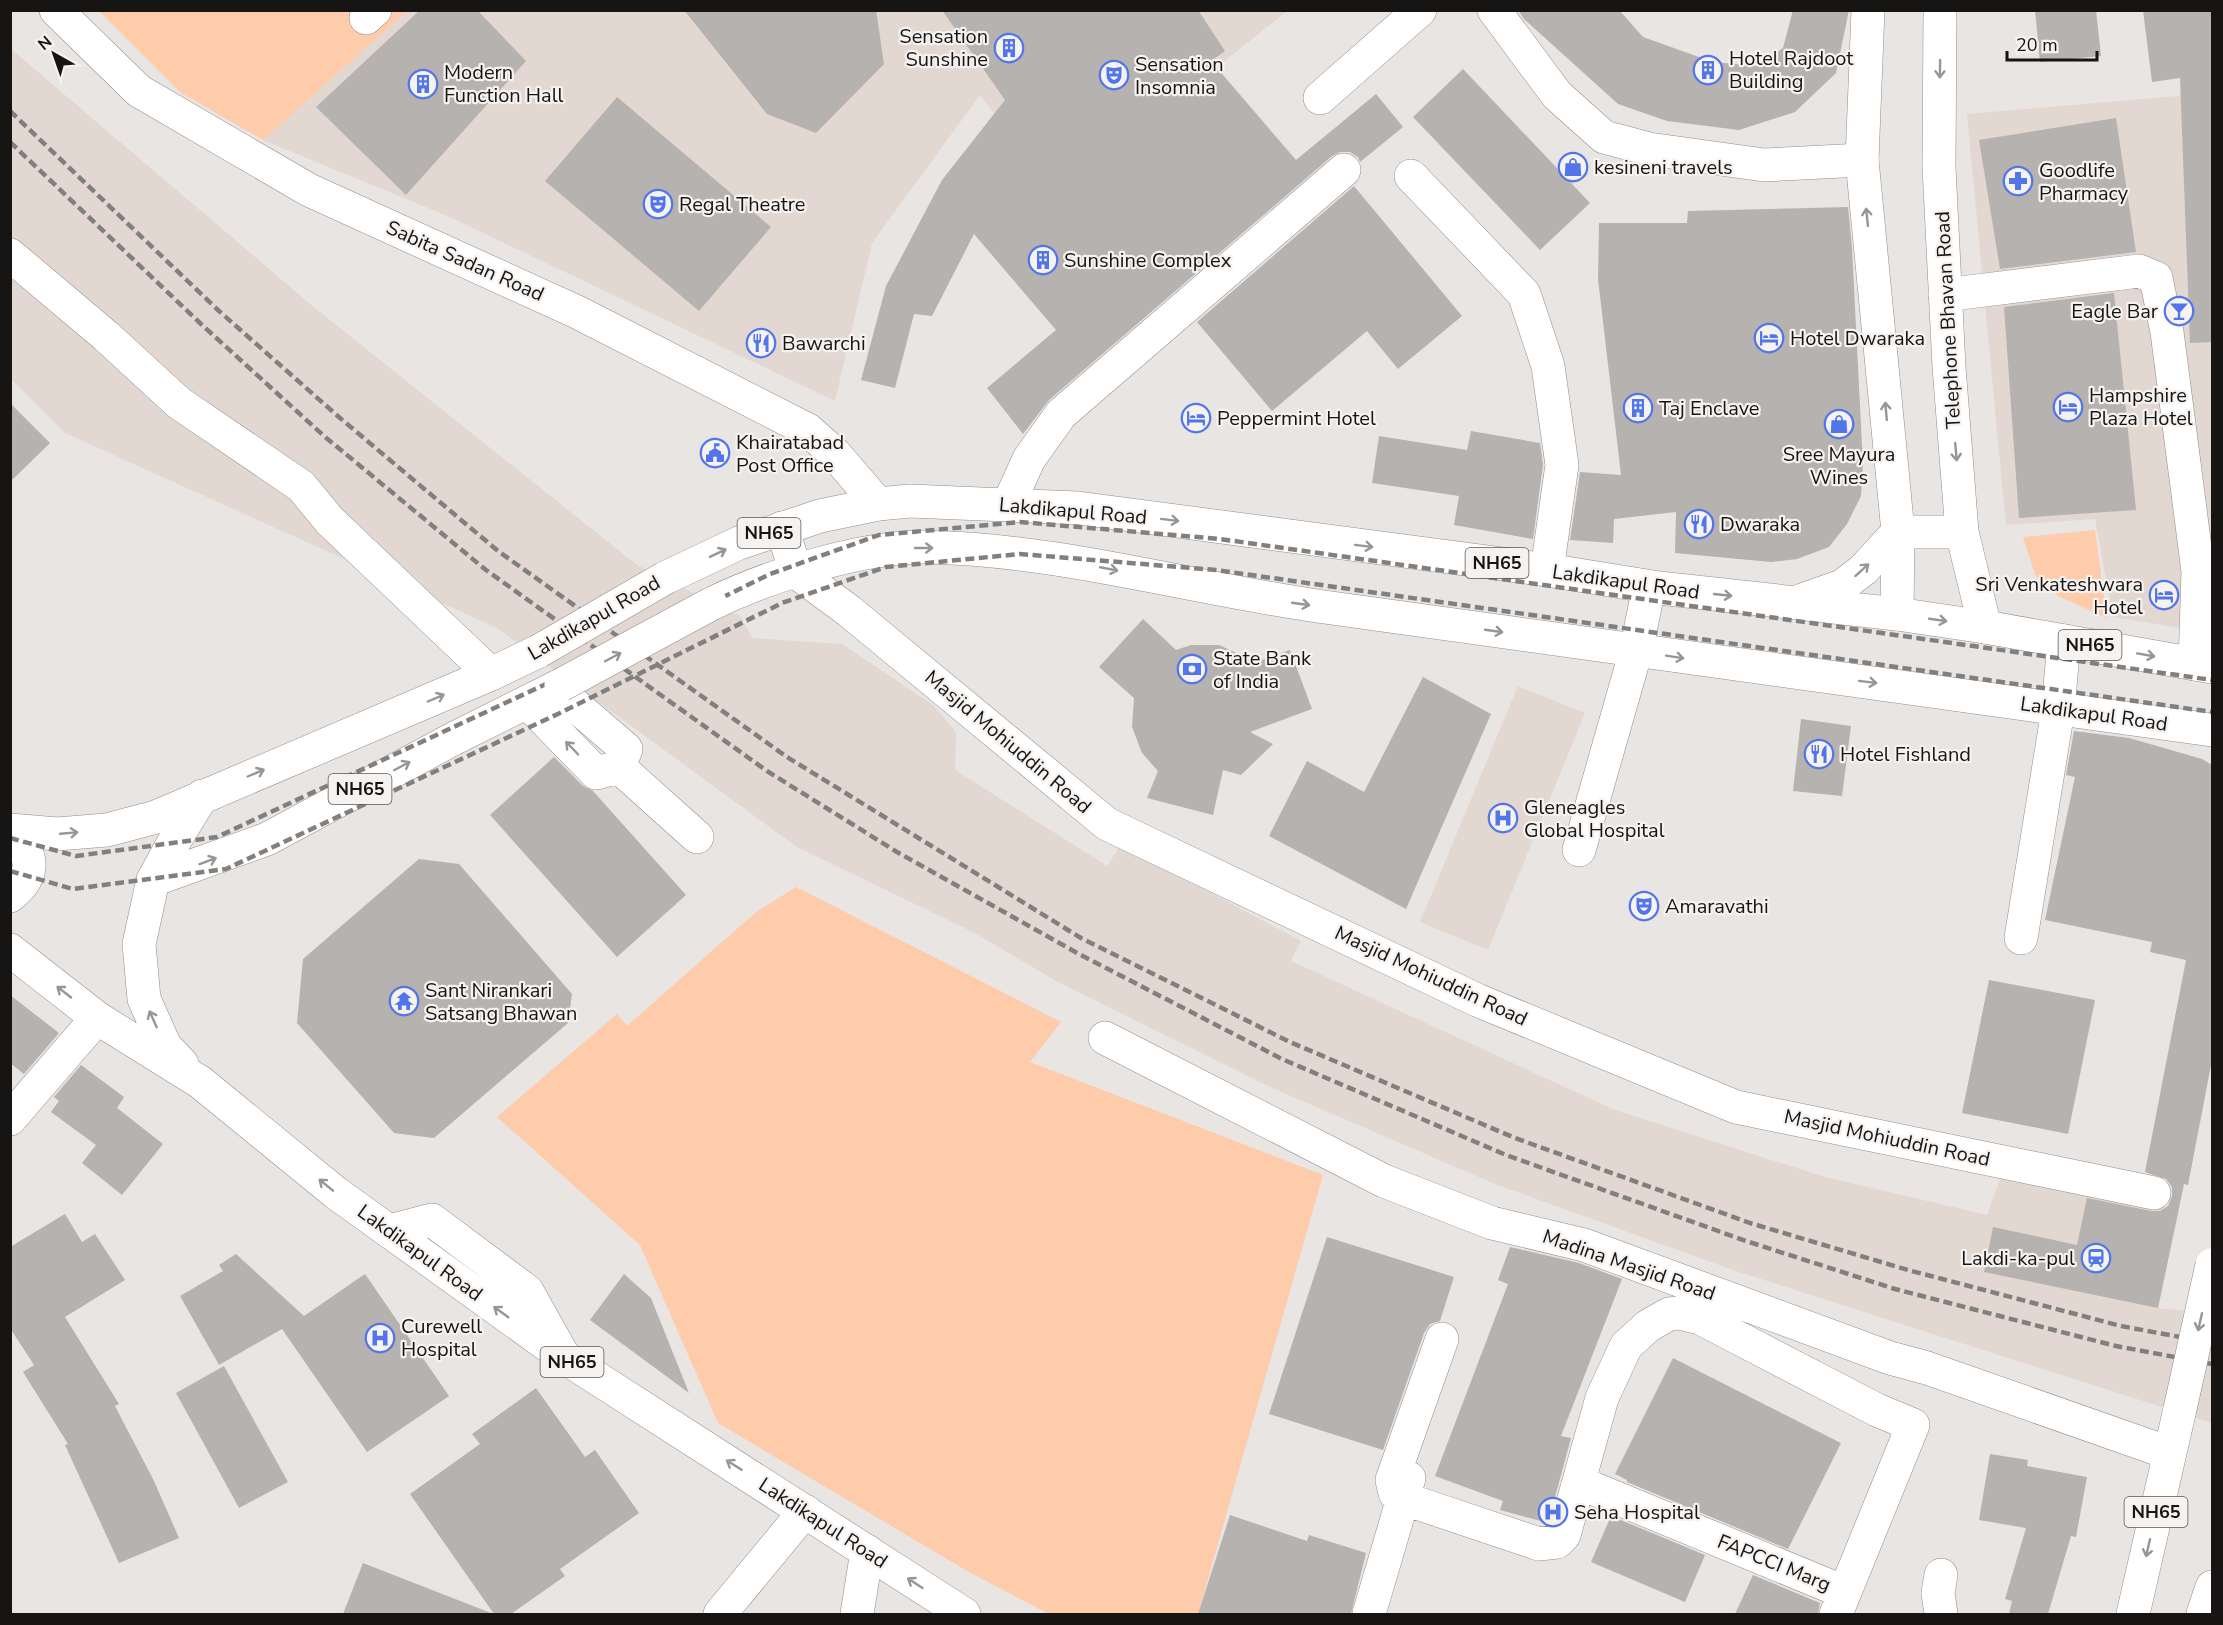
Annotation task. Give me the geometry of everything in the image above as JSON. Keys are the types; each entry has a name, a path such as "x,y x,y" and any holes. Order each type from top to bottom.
{"main road":[{"name":"Sabita Sadan Road","path":"56,10 139,91 309,190 577,312 808,430 835,453 878,504"},
{"path":"1320,98 1420,10"},
{"path":"1494,10 1557,96 1604,137 1649,148 1764,165 1862,160"},
{"path":"1868,10 1862,160 1898,532 1897,614"},
{"name":"Telephone Bhavan Road","path":"1940,10 1939,167 1949,367 1962,532 1985,627"},
{"path":"1008,505 1029,459 1061,414 1344,170"},
{"path":"1411,176 1524,294 1548,366 1562,465 1547,570"},
{"path":"10,255 106,336 179,403 301,486 330,521 491,674"},
{"path":"1945,295 2139,271 2156,278 2167,332 2198,571 2207,671"},
{"name":"Lakdikapul Road","path":"10,831 57,834 107,830 156,817 491,674 539,651 665,578 739,543 820,516 878,504 910,501 1078,508 1547,570 1649,587 1897,614 2064,640 2207,671"},
{"path":"782,528 796,572"},
{"path":"1791,603 1842,586 1863,570 1898,532 1962,532"},
{"name":"Lakdikapul Road","path":"153,880 267,839 740,590 866,553 921,547 1052,558 1266,599 2212,730"},
{"name":"Masjid Mohiuddin Road","path":"796,572 849,611 1107,824 1478,1000 1736,1107 2154,1192"},
{"path":"1579,849 1636,651 1649,587"},
{"path":"2021,938 2058,710 2064,640"},
{"path":"548,691 596,772 619,767 697,837"},
{"name":"NH65","path":"201,1082 165,1046 144,999 139,944 153,880 202,796"},
{"name":"NH65","path":"10,831 24,843 30,865 23,886 10,896"},
{"name":"Lakdikapul Road","path":"10,950 97,1018 201,1082 336,1193 564,1357 964,1614"},
{"path":"16,1103 97,1018"},
{"name":"Madina Masjid Road","path":"1105,1038 1384,1181 1492,1223 1584,1245 1890,1358 1927,1368 2169,1453"},
{"name":"NH65","path":"2133,1614 2212,1265"},
{"path":"1402,1498 1539,1544 1547,1545 1557,1542 1564,1535 1602,1398 1626,1346 1648,1326 1669,1314 1679,1313 1700,1318 1877,1410 1912,1425 1840,1603"},
{"path":"1369,1614 1452,1335"},
{"name":"FAPCCI Marg","path":"1580,1483 1840,1603"},
{"path":"720,1614 805,1511"},
{"path":"856,1614 867,1551"},
{"path":"1941,1575 1938,1593 1941,1614"},
{"path":"2203,1614 2212,1587"}],"shaded area":[{"path":"99,11 407,11 263,140 180,92"},
{"path":"407,11 1287,11 1056,196 980,95 872,243 835,401 450,217 263,140"},
{"path":"10,48 310,304 637,565 740,616 752,638 842,644 933,705 956,732 955,770 1107,866 1121,845 1301,941 1291,961 1615,1110 1825,1177 1987,1215 2002,1174 2179,1210 2158,1308 2212,1314 2212,1423 1736,1271 1495,1184 1270,1087 1058,982 975,933 797,847 497,628 65,433 11,379"},
{"path":"2212,93 2212,633 2113,617 2095,519 2006,525 1967,114"},
{"path":"2095,530 2107,618 2058,596 2035,575 2023,537"},
{"name":"Gleneagles Global Hospital","path":"1518,686 1585,713 1488,950 1420,922"},
{"path":"796,887 1061,1022 1030,1062 1323,1175 1198,1614 1049,1614 967,1571 718,1423 640,1245 497,1117 617,1014 627,1026 755,913"}],"building":[{"name":"Modern Function Hall","path":"420,10 477,10 526,61 406,195 316,107"},
{"path":"684,10 876,10 884,64 816,133 767,114"},
{"path":"942,10 1198,10 1225,51 1211,61 1296,160 1376,94 1403,127 1360,162 1358,157 1350,152 1340,152 1332,156 1049,400 1023,434 987,388 1056,330 974,234 932,316 914,314 895,388 861,380 886,286 942,180 1005,100"},
{"name":"Hotel Rajdoot Building","path":"1518,10 1619,10 1643,37 1713,62 1757,66 1783,48 1793,10 1849,10 1836,73 1795,112 1739,130 1667,121 1618,104 1524,19"},
{"path":"2035,10 2096,10 2101,56 2040,62"},
{"path":"2143,10 2212,10 2212,342 2190,343 2180,78 2152,82"},
{"path":"1463,69 1590,203 1540,250 1413,117"},
{"name":"Regal Theatre","path":"617,97 771,227 699,311 545,181"},
{"path":"2116,118 2136,252 2000,269 1979,140"},
{"path":"1354,186 1462,316 1398,369 1367,331 1272,411 1197,322"},
{"name":"Hotel Dwaraka","path":"1848,207 1863,465 1861,496 1847,524 1829,547 1797,559 1771,562 1675,553 1676,512 1614,519 1613,543 1570,540 1580,472 1621,475 1598,279 1599,223 1687,223 1688,211"},
{"name":"Hampshire Plaza Hotel","path":"2114,293 2136,510 2019,518 2004,307"},
{"path":"10,403 50,443 10,482"},
{"path":"1471,431 1540,443 1543,465 1533,539 1454,525 1459,496 1372,483 1379,436 1467,450"},
{"path":"1143,619 1176,650 1191,645 1219,645 1256,662 1290,650 1312,709 1250,732 1273,744 1241,775 1223,770 1213,815 1147,798 1158,771 1142,753 1132,727 1134,698 1099,667"},
{"path":"1423,677 1491,714 1406,909 1269,836 1307,761 1364,792"},
{"path":"1801,719 1851,726 1842,796 1793,791"},
{"path":"2074,731 2129,738 2202,759 2212,765 2212,1060 2188,1185 2184,1184 2158,1308 1984,1272 1993,1227 2077,1245 2087,1198 2160,1211 2168,1206 2172,1196 2172,1187 2166,1179 2145,1172 2186,960 2150,952 2152,942 2045,920 2075,777 2066,775"},
{"path":"554,757 583,786 593,791 686,895 617,957 490,815"},
{"path":"419,859 459,864 572,994 568,1023 434,1138 394,1133 297,1023 303,959"},
{"path":"1989,980 2095,1000 2068,1134 1962,1113"},
{"path":"10,995 59,1033 24,1074 10,1063"},
{"path":"81,1065 124,1097 117,1108 163,1144 122,1195 82,1163 96,1145 51,1112 59,1101 54,1097"},
{"path":"65,1214 82,1242 95,1234 125,1280 65,1317 119,1404 115,1406 154,1481 179,1538 119,1563 65,1445 68,1444 23,1372 34,1365 10,1328 10,1247"},
{"path":"1327,1237 1454,1277 1440,1321 1430,1324 1424,1333 1383,1450 1269,1414"},
{"path":"1510,1247 1579,1263 1622,1279 1561,1436 1571,1438 1548,1523 1500,1510 1503,1501 1435,1476 1508,1284 1498,1280"},
{"path":"236,1254 304,1316 365,1274 449,1396 367,1452 282,1329 219,1365 180,1296 223,1271 219,1265"},
{"path":"624,1274 651,1298 689,1393 590,1320"},
{"path":"1673,1358 1841,1443 1788,1549 1627,1482 1615,1474"},
{"path":"224,1366 288,1482 239,1508 176,1393"},
{"path":"536,1388 585,1457 595,1450 639,1513 560,1569 565,1576 511,1614 494,1614 410,1494 480,1444 472,1434"},
{"path":"1990,1454 2028,1460 2027,1466 2087,1477 2076,1537 2071,1536 2048,1614 2009,1614 2012,1601 2005,1599 2026,1528 1979,1520"},
{"path":"1230,1515 1307,1541 1309,1535 1366,1553 1351,1614 1198,1614"},
{"path":"1611,1516 1705,1555 1685,1602 1591,1562"},
{"path":"363,1563 491,1613 343,1614"},
{"path":"1753,1575 1820,1603 1818,1614 1735,1614"}],"railway":[{"path":"10,111 219,311 340,418 498,551 787,757 1081,938 1290,1042 1515,1138 1750,1223 1908,1270 2121,1326 2212,1343"},
{"path":"10,142 201,324 324,436 486,570 767,771 897,852 1079,954 1282,1059 1506,1155 1746,1241 1895,1289 2116,1346 2212,1364"},
{"path":"10,838 76,856 217,837 546,684 770,574 879,535 1020,522 1220,539 2212,680"},
{"path":"10,871 73,889 226,869 560,713 782,603 886,567 1020,554 1216,570 2212,712"}],"place":[{"name":"Sensation Sunshine","path":"1009,48"},
{"name":"Hotel Rajdoot Building","path":"1708,70"},
{"name":"Sensation Insomnia","path":"1114,75"},
{"name":"Modern Function Hall","path":"423,84"},
{"name":"kesineni travels","path":"1573,167"},
{"name":"Goodlife Pharmacy","path":"2018,181"},
{"name":"Regal Theatre","path":"658,204"},
{"name":"Sunshine Complex","path":"1043,260"},
{"name":"Eagle Bar","path":"2179,311"},
{"name":"Hotel Dwaraka","path":"1769,338"},
{"name":"Bawarchi","path":"761,343"},
{"name":"Hampshire Plaza Hotel","path":"2068,407"},
{"name":"Taj Enclave","path":"1638,408"},
{"name":"Peppermint Hotel","path":"1196,418"},
{"name":"Sree Mayura Wines","path":"1839,424"},
{"name":"Khairatabad Post Office","path":"715,453"},
{"name":"Dwaraka","path":"1699,524"},
{"name":"Sri Venkateshwara Hotel","path":"2164,595"},
{"name":"State Bank of India","path":"1192,669"},
{"name":"Hotel Fishland","path":"1819,754"},
{"name":"Gleneagles Global Hospital","path":"1503,818"},
{"name":"Amaravathi","path":"1644,906"},
{"name":"Sant Nirankari Satsang Bhawan","path":"404,1001"},
{"name":"Lakdi-ka-pul","path":"2096,1258"},
{"name":"Curewell Hospital","path":"380,1338"},
{"name":"Seha Hospital","path":"1553,1512"}]}
